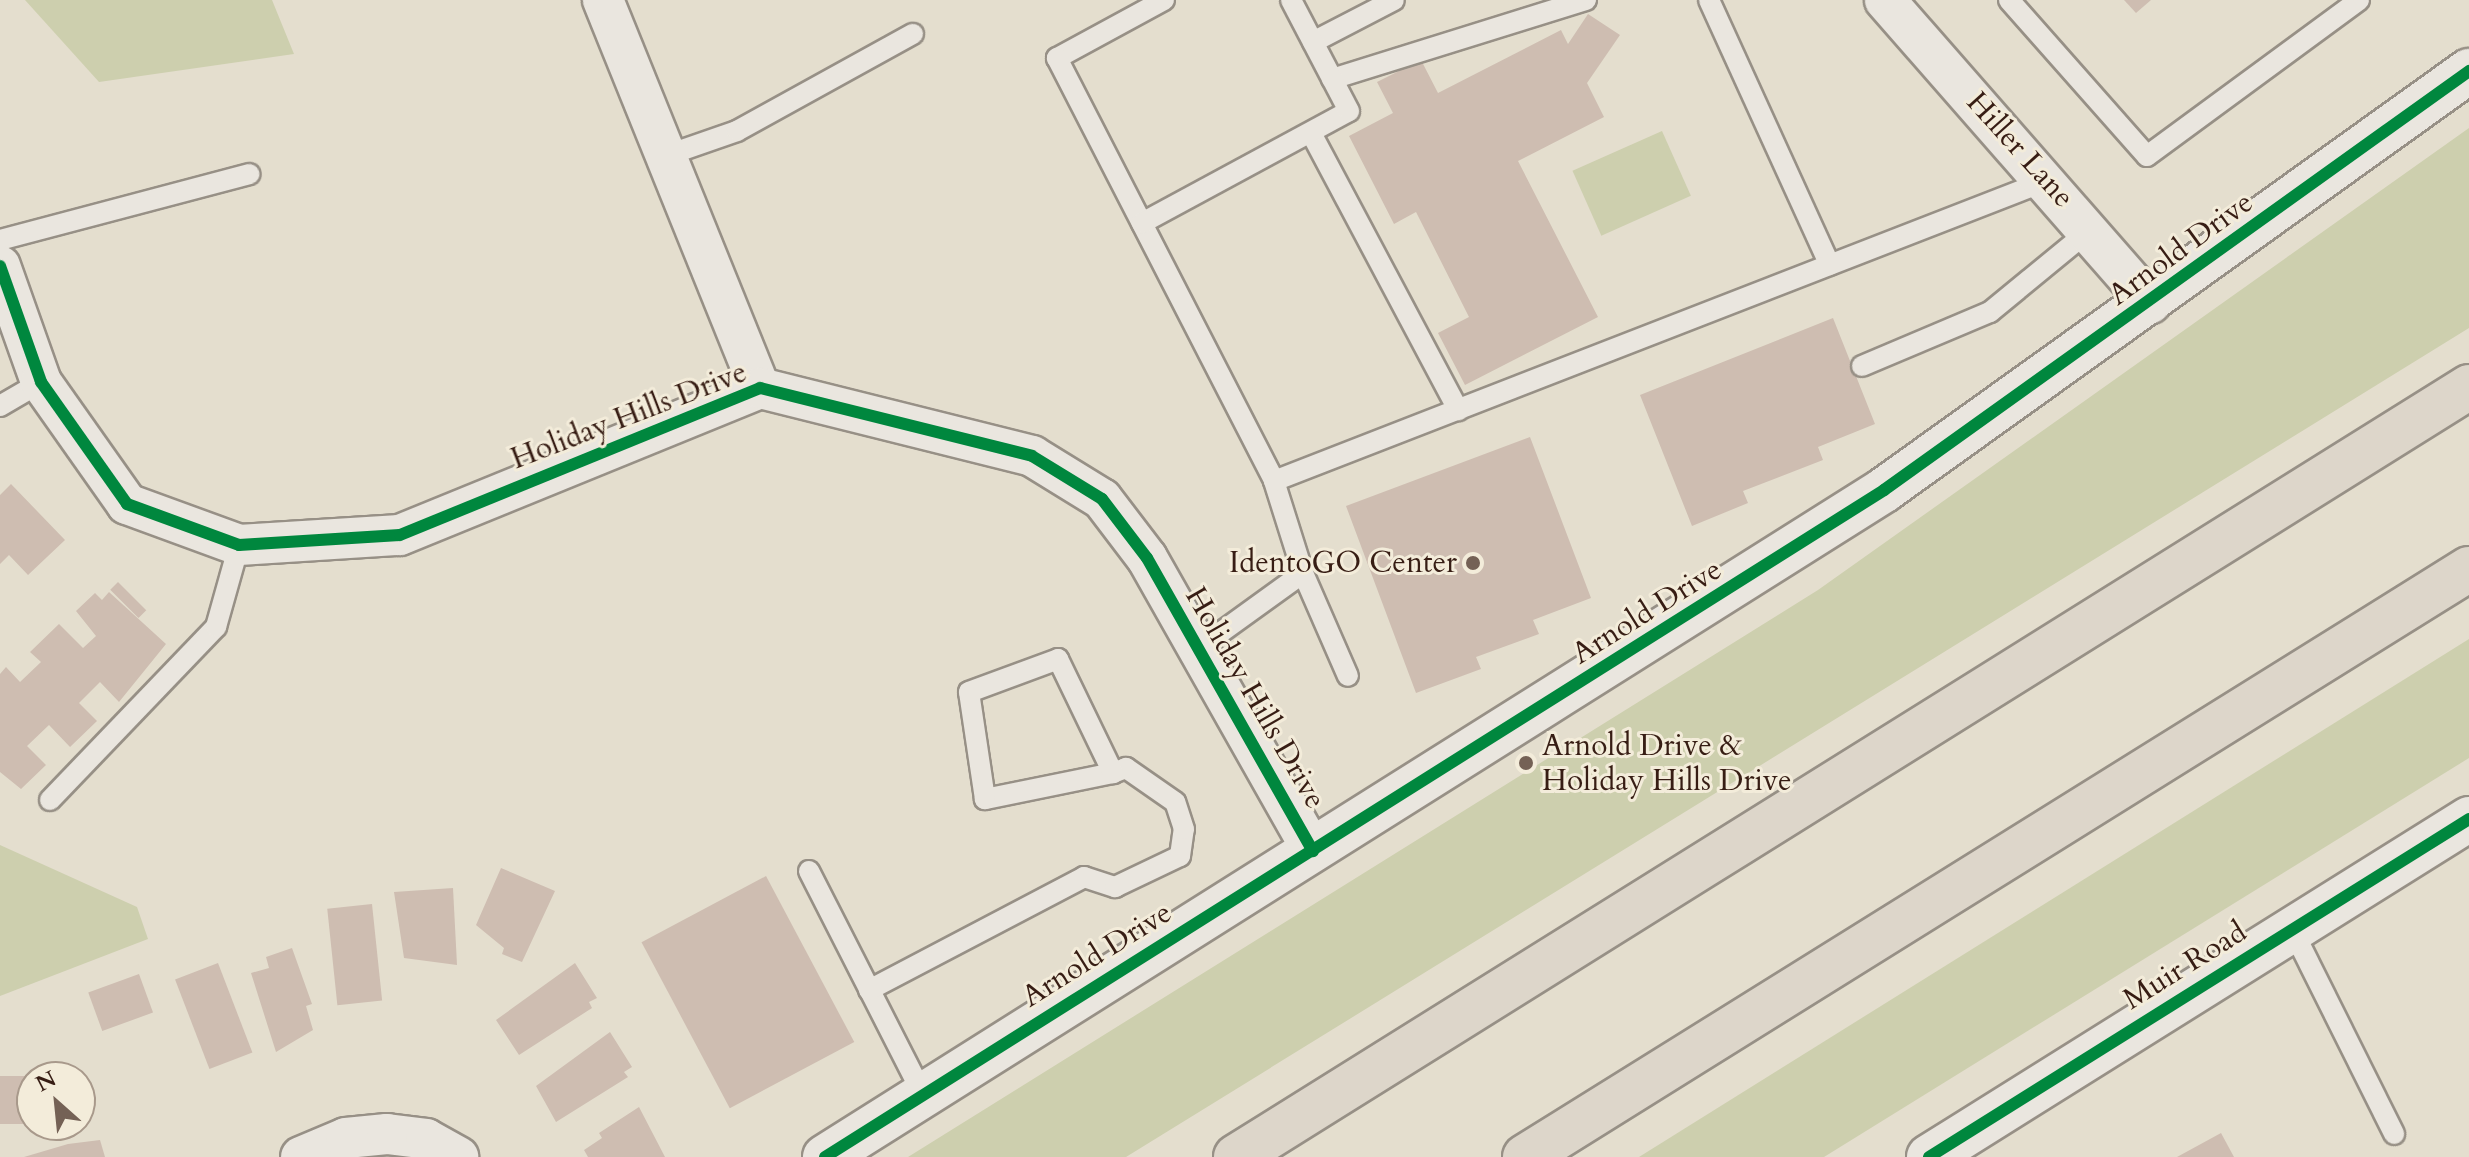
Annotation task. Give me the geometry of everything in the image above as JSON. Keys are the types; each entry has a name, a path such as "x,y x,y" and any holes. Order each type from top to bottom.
{"highway":[{"path":"1236,1157 2469,387"},
{"path":"1525,1157 2469,569"}],"street":[{"name":"Holiday Hills Drive","path":"603,0 760,388"},
{"name":"Hiller Lane","path":"1885,0 2048,180 2150,303"},
{"name":"Arnold Drive","path":"825,1157 1807,541 2150,303 2469,71"},
{"name":"Holiday Hills Drive","path":"0,266 41,382 127,504 239,545 400,535 760,388 1032,456 1102,499 1147,558 1195,651 1313,851"},
{"name":"Muir Road","path":"1929,1157 2469,819"},
{"path":"301,1157 346,1138 387,1134 426,1139 458,1157"}],"lane":[{"path":"1164,0 1057,58 1274,481 1303,573 1348,676"},
{"path":"1142,223 1349,111 1291,0"},
{"path":"1313,42 1394,0"},
{"path":"1332,79 1586,0"},
{"path":"1709,0 1830,265"},
{"path":"2009,0 2147,156 2359,0"},
{"path":"668,155 737,131 913,34"},
{"path":"1311,133 1458,410"},
{"path":"0,240 249,174"},
{"path":"1274,481 2048,180"},
{"path":"1862,366 1990,312 2090,230"},
{"path":"0,406 41,382"},
{"path":"50,800 216,627 239,545"},
{"path":"1195,651 1303,573"},
{"path":"869,990 1084,877 1115,887 1180,856 1184,829 1175,802 1126,768 1113,773 985,799 969,692 1058,659 1113,773"},
{"path":"809,871 923,1095"},
{"path":"2292,929 2394,1134"}],"green space":[{"path":"25,0 272,0 294,54 99,82"},
{"path":"2469,128 2469,328 1126,1157 908,1157 1818,590"},
{"path":"1662,131 1691,196 1601,236 1572,171"},
{"path":"2469,639 2469,758 1824,1157 1639,1157"},
{"path":"0,845 137,907 148,939 0,996"}],"building":[{"path":"2124,0 2151,0 2136,13"},
{"path":"1588,14 1620,35 1587,83 1604,117 1518,161 1598,317 1465,385 1438,333 1469,317 1416,212 1394,224 1349,136 1393,113 1377,82 1421,60 1438,93 1561,30 1568,44"},
{"path":"1833,318 1875,424 1818,447 1823,460 1743,491 1748,503 1692,526 1640,395"},
{"name":"IdentoGO Center","path":"1530,437 1591,598 1533,620 1539,634 1476,657 1481,669 1416,693 1346,506"},
{"path":"11,484 65,540 28,575 9,555 0,564 0,495"},
{"path":"118,582 146,610 139,618 110,590"},
{"path":"109,592 166,644 119,702 100,682 79,703 97,721 70,747 49,725 27,746 46,765 21,789 0,772 0,674 6,667 20,682 41,662 30,652 59,624 83,648 96,636 76,611 95,593 102,600"},
{"path":"501,868 555,891 522,962 502,954 504,948 476,925"},
{"path":"766,876 854,1042 730,1108 642,942"},
{"path":"453,888 457,965 404,958 394,892"},
{"path":"372,904 382,1000 337,1005 327,909"},
{"path":"292,948 312,1004 306,1006 313,1030 276,1052 251,973 269,968 266,957"},
{"path":"218,963 252,1053 209,1069 175,979"},
{"path":"575,963 597,998 589,1002 592,1008 519,1055 496,1020"},
{"path":"139,974 153,1013 102,1031 88,992"},
{"path":"610,1032 632,1067 624,1072 628,1077 556,1122 536,1086"},
{"path":"0,1076 16,1076 16,1124 0,1124"},
{"path":"639,1107 665,1157 588,1157 584,1150 602,1138 599,1133"},
{"path":"2221,1133 2234,1157 2177,1157"},
{"path":"100,1140 105,1157 24,1157 68,1144"}],"cycle path":[{"path":"825,1157 1884,490 2469,71"},
{"path":"0,266 41,382 127,504 239,545 400,535 760,388 1032,456 1102,499 1147,558 1313,851"},
{"path":"1929,1157 2469,819"}],"place":[{"name":"IdentoGO Center","path":"1473,563"},
{"name":"Arnold Drive & Holiday Hills Drive","path":"1526,763"}]}
